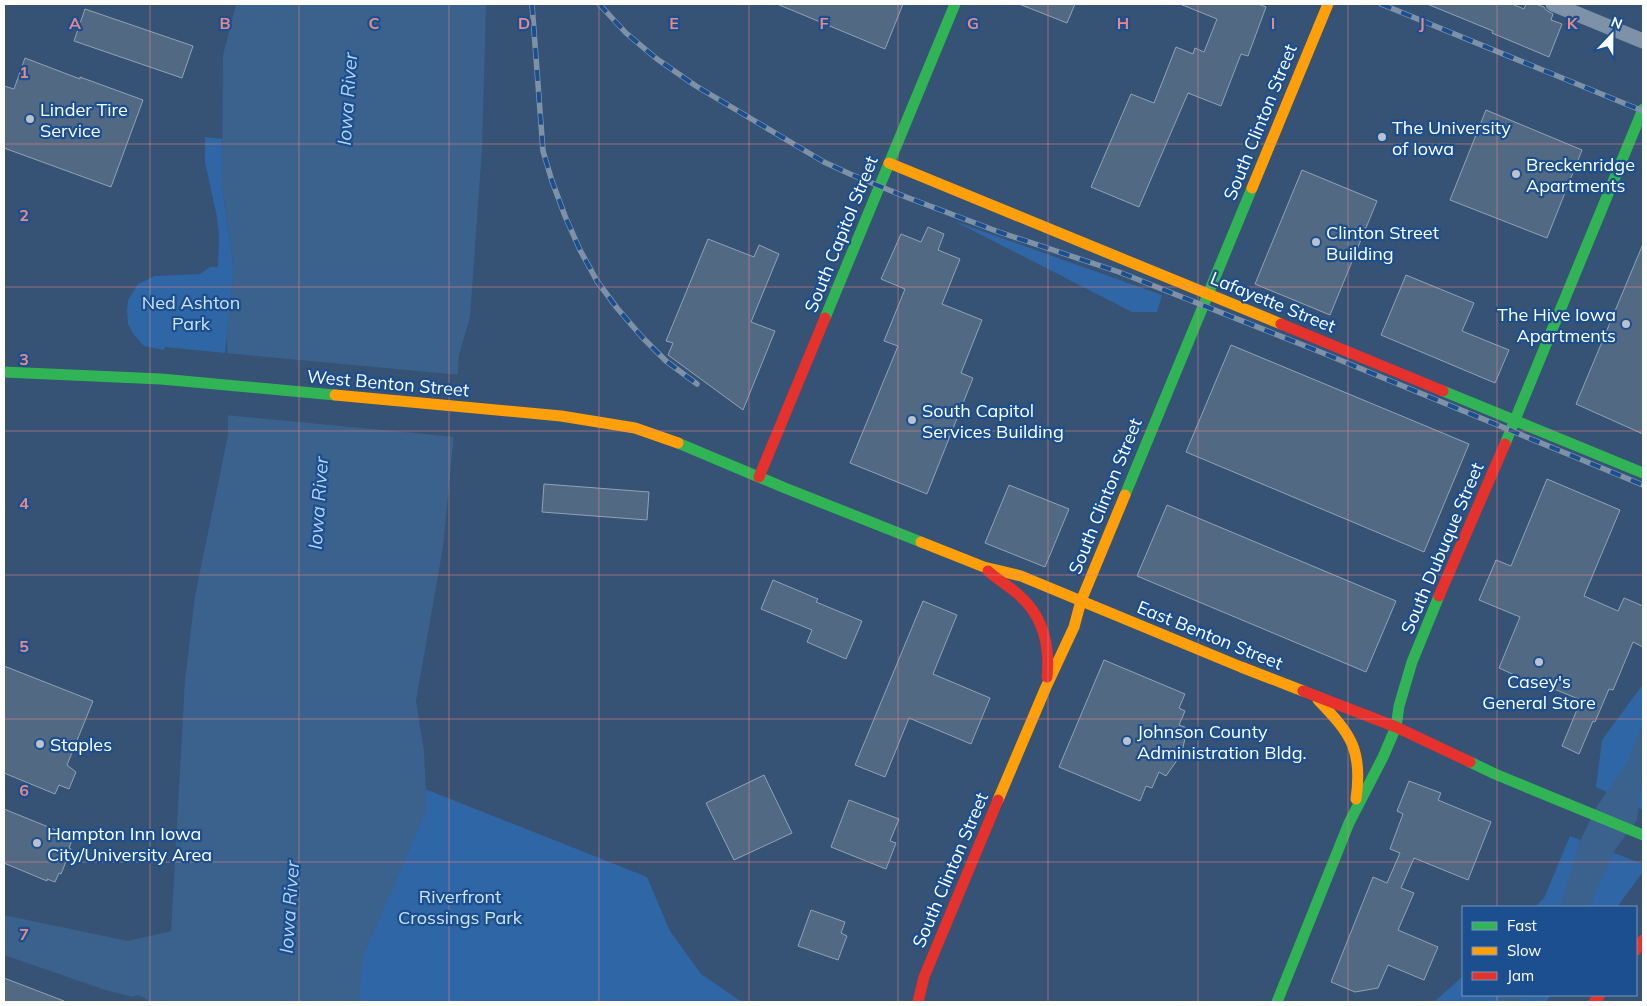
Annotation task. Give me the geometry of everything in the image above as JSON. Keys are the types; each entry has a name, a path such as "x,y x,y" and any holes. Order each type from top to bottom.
{"street":[{"name":"South Capitol Street","path":"760,477 955,4"},
{"name":"South Clinton Street","path":"918,1002 924,977 1046,687 1074,627 1081,601 1328,4"},
{"path":"1553,4 1643,41"},
{"name":"South Dubuque Street","path":"1277,1002 1349,823 1396,727 1399,706 1412,662 1443,586 1516,421 1643,109"},
{"name":"Lafayette Street","path":"889,163 1643,473"},
{"name":"West Benton Street","path":"4,372 161,379 561,416 635,428 667,438 760,477"},
{"name":"East Benton Street","path":"760,477 984,567 1021,576 1396,727 1495,774 1643,835"},
{"path":"984,567 1020,596 1042,626 1048,649 1046,687"},
{"path":"1313,695 1340,722 1353,742 1359,760 1359,783 1349,823"}],"green space":[{"name":"Ned Ashton Park","path":"205,137 222,139 222,186 234,268 225,353 165,347 164,350 144,346 134,335 128,324 128,300 138,284 155,276 200,274 210,267 218,267 219,237 217,217 205,162"},
{"path":"954,221 1162,295 1157,312 1132,312"},
{"path":"1643,684 1643,810 1596,787 1602,740"},
{"name":"Riverfront Crossings Park","path":"405,781 647,877 670,931 701,974 742,1002 334,1002"},
{"path":"1570,836 1643,864 1643,872 1618,906 1536,906 1544,898"},
{"path":"1462,977 1462,996 1550,996 1546,1002 1434,1002"}],"water":[{"name":"Iowa River","path":"236,4 486,4 482,149 470,317 459,355 443,547 416,701 424,751 427,810 363,956 359,1002 152,1002 138,995 133,997 105,990 4,955 4,915 128,941 171,931 185,680 195,596 228,435 227,330 234,268 222,186 223,55"},
{"path":"1643,723 1643,775 1637,820 1615,850 1589,906 1560,906 1580,841 1597,806 1626,765"},
{"path":"1502,996 1522,996 1517,1002 1497,1002"}],"pier":[{"path":"225,353 460,375 456,437 225,415"}],"building":[{"path":"777,4 903,4 885,49"},
{"path":"1019,4 1075,4 1067,23"},
{"path":"1180,4 1258,4 1266,7 1248,56 1241,54 1221,106 1188,93 1139,207 1091,187 1131,94 1154,103 1176,47 1193,54 1195,48 1204,52 1217,19"},
{"path":"1427,4 1512,4 1524,9 1526,4 1536,4 1553,14 1551,20 1562,24 1549,57 1492,33 1493,31"},
{"path":"85,9 193,46 182,78 74,41"},
{"path":"25,58 143,100 111,187 4,148 4,86 14,89"},
{"name":"Breckenridge Apartments","path":"1486,110 1582,150 1547,238 1450,200"},
{"name":"Clinton Street Building","path":"1302,170 1377,201 1330,315 1255,284"},
{"name":"South Capitol Services Building","path":"928,227 944,234 938,250 960,259 942,304 982,320 961,373 973,378 927,494 850,463 898,346 884,341 905,289 881,279 901,234 921,242"},
{"path":"708,239 754,257 759,245 779,254 751,322 775,331 743,410 668,355 673,343 666,341"},
{"name":"The Hive Iowa Apartments","path":"1643,244 1643,434 1576,404"},
{"path":"1406,275 1474,303 1462,331 1509,350 1495,383 1381,335"},
{"path":"1231,345 1469,444 1424,552 1186,452"},
{"path":"1547,479 1620,510 1584,596 1618,611 1624,598 1643,606 1643,647 1633,642 1613,690 1609,689 1579,754 1562,746 1581,700 1544,685 1543,688 1499,668 1520,617 1479,600 1496,560 1511,566"},
{"path":"544,484 649,492 647,520 542,512"},
{"path":"1009,485 1069,509 1045,567 985,543"},
{"path":"1167,505 1396,601 1366,672 1137,576"},
{"path":"773,580 818,599 816,602 862,621 846,659 807,642 812,630 761,609"},
{"path":"923,601 957,615 933,674 990,698 971,744 909,718 885,777 855,765"},
{"name":"Johnson County Administration Bldg.","path":"1104,660 1185,694 1179,708 1185,711 1179,725 1187,728 1182,753 1166,776 1159,772 1152,788 1146,786 1140,801 1059,767"},
{"name":"Staples","path":"4,666 93,701 67,765 76,772 69,789 59,785 55,794 4,773"},
{"path":"764,775 792,833 734,860 706,803"},
{"path":"1409,781 1441,793 1438,800 1491,822 1468,880 1414,858 1401,888 1414,893 1398,930 1438,947 1424,980 1388,965 1378,988 1355,992 1331,982 1373,877 1387,883 1400,853 1390,849 1403,814 1397,811"},
{"path":"849,800 899,819 890,841 896,843 886,869 831,847"},
{"name":"Hampton Inn Iowa City/University Area","path":"4,809 73,837 69,848 71,849 61,874 59,873 55,882 47,879 47,881 4,863"},
{"path":"811,910 845,922 841,933 847,936 838,960 798,946"},
{"path":"4,978 64,1001 64,1002 4,1002"}],"railway":[{"path":"532,4 543,151 565,216 580,250 597,281 617,308 666,361 697,384"},
{"path":"599,4 626,33 657,59 696,86 824,162 850,174 999,232 1119,272 1318,351 1643,485"},
{"path":"1381,4 1643,111"}],"traffic: fast":[{"path":"825,318 955,4"},
{"path":"1505,444 1643,109"},
{"path":"1125,495 1252,188"},
{"path":"4,372 161,379 335,395"},
{"path":"1443,391 1643,473"},
{"path":"678,443 921,542"},
{"path":"1277,1002 1349,823 1383,757 1396,727 1399,706 1412,662 1439,596"},
{"path":"1470,762 1643,835"}],"traffic: slow":[{"path":"1252,188 1328,4"},
{"path":"889,163 1281,324"},
{"path":"335,395 561,416 635,428 678,443"},
{"path":"998,800 1046,687 1074,627 1081,601 1125,495"},
{"path":"921,542 984,567 1021,576 1303,691"},
{"path":"1318,700 1339,723 1352,744 1358,768 1356,799"}],"traffic: jam":[{"path":"759,477 825,318"},
{"path":"1281,324 1443,391"},
{"path":"1439,596 1505,444"},
{"path":"988,571 1019,595 1034,612 1046,643 1047,677"},
{"path":"1303,691 1396,727 1470,762"},
{"path":"918,1002 924,977 998,800"},
{"path":"1637,949 1643,940"},
{"path":"1594,1002 1599,996"}],"place":[{"name":"Linder Tire Service","path":"30,119"},
{"name":"The University of Iowa","path":"1382,137"},
{"name":"Breckenridge Apartments","path":"1516,174"},
{"name":"Clinton Street Building","path":"1316,242"},
{"name":"The Hive Iowa Apartments","path":"1626,324"},
{"name":"South Capitol Services Building","path":"912,420"},
{"name":"Casey's General Store","path":"1539,662"},
{"name":"Johnson County Administration Bldg.","path":"1127,741"},
{"name":"Staples","path":"40,744"},
{"name":"Hampton Inn Iowa City/University Area","path":"37,843"}]}
